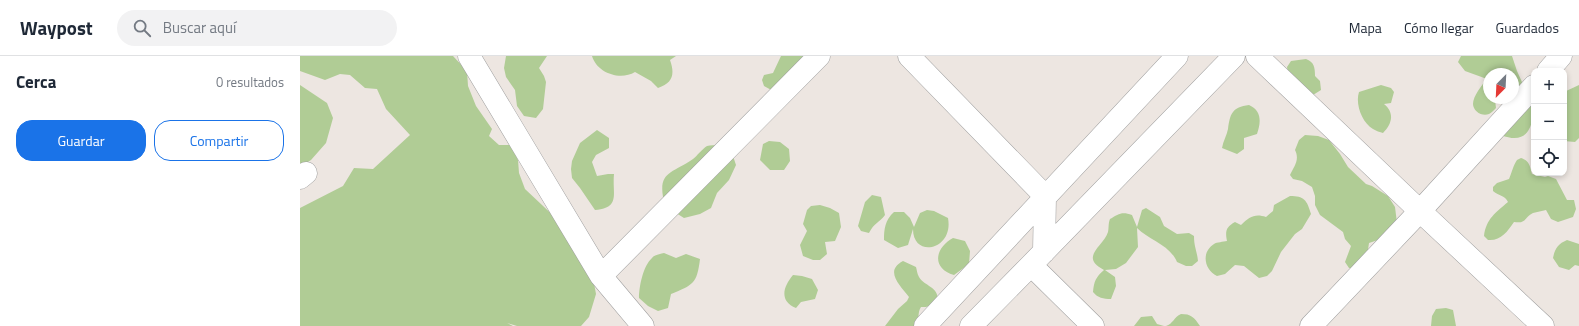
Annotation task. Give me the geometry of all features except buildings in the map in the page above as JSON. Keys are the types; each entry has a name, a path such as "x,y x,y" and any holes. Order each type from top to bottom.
{"street":[{"path":"469,56 601,276 643,326"},
{"path":"601,276 819,56"},
{"path":"909,56 1045,196"},
{"path":"925,326 1177,56"},
{"path":"970,326 1038,259 1234,56"},
{"path":"1257,56 1543,326"},
{"path":"1551,68 1561,56"},
{"path":"1311,326 1420,211 1531,89"},
{"path":"1045,196 1038,259 1093,326"}],"green space":[{"path":"300,56 453,56 467,71 468,86 476,106 492,129 489,136 499,145 511,145 518,160 519,173 525,189 559,221 593,278 596,294 589,317 581,326 517,326 507,323 513,326 300,326 300,208 343,186 354,168 373,169 410,135 386,109 377,89 365,88 350,75 340,74 325,80 300,71"},
{"path":"506,56 547,56 539,68 546,82 543,109 536,118 524,116 517,106 515,90 506,77 504,68"},
{"path":"592,56 676,56 670,60 672,77 670,81 658,88 651,81 635,72 623,76 610,74 599,67"},
{"path":"781,56 825,56 773,91 764,86 762,80 764,75 773,73"},
{"path":"1461,56 1512,56 1516,68 1483,68 1483,78 1465,71 1458,62"},
{"path":"1306,59 1312,63 1315,76 1320,81 1321,90 1313,95 1288,73 1287,67 1291,61"},
{"path":"1519,75 1522,82 1531,84 1531,124 1528,132 1522,137 1513,138 1501,135 1511,104 1519,104"},
{"path":"1483,84 1483,104 1496,104 1496,108 1489,114 1481,114 1473,107 1473,101"},
{"path":"300,85 327,103 333,118 326,143 311,160 300,167"},
{"path":"1381,85 1391,88 1394,92 1391,103 1384,104 1390,111 1391,118 1386,130 1383,133 1369,126 1360,113 1358,102 1359,92"},
{"path":"1579,85 1579,138 1575,142 1567,141 1567,91"},
{"path":"1249,105 1256,110 1259,117 1260,121 1257,134 1244,138 1244,149 1237,154 1222,148 1231,115 1239,107"},
{"path":"597,130 609,138 609,148 596,155 592,162 597,176 614,174 614,199 609,206 603,209 595,210 572,178 571,169 572,161 580,143"},
{"path":"1305,135 1318,136 1329,140 1348,167 1366,184 1388,196 1395,207 1397,223 1384,238 1369,243 1365,270 1349,268 1345,262 1351,246 1345,239 1343,232 1320,215 1315,205 1315,196 1312,187 1302,181 1293,179 1290,175 1297,160 1295,150 1299,140"},
{"path":"769,141 780,142 789,149 790,161 784,170 770,170 760,160 763,144"},
{"path":"719,145 731,150 736,165 729,180 717,193 711,208 700,214 684,218 665,206 662,186 667,175 693,159 707,146"},
{"path":"1521,158 1528,163 1531,170 1531,176 1548,176 1556,179 1567,200 1574,200 1576,209 1573,217 1558,222 1551,219 1546,210 1533,213 1521,222 1514,222 1506,232 1497,239 1488,240 1484,236 1489,220 1508,202 1505,198 1493,191 1493,187 1497,183 1509,179 1517,160"},
{"path":"872,195 881,197 885,215 869,233 861,231 858,226 865,202"},
{"path":"1290,196 1302,198 1308,205 1311,214 1302,229 1295,234 1281,252 1272,271 1267,276 1259,278 1244,266 1235,265 1225,274 1217,276 1209,270 1206,261 1207,252 1214,244 1227,241 1226,232 1230,226 1235,222 1241,225 1250,218 1259,215 1266,217 1273,211 1274,205"},
{"path":"820,205 839,213 841,227 835,241 825,242 827,254 820,260 813,260 803,256 800,245 807,231 803,224 807,210 811,206"},
{"path":"1146,208 1160,217 1164,226 1177,234 1189,233 1194,236 1198,261 1192,266 1186,266 1177,262 1169,251 1137,228 1138,247 1126,263 1116,269 1105,270 1115,277 1116,286 1111,299 1099,297 1093,292 1094,285 1097,277 1104,270 1093,261 1093,256 1108,232 1110,219 1120,214 1129,214 1132,215 1137,227 1142,210"},
{"path":"927,210 934,211 948,218 948,229 945,237 940,243 933,247 926,247 919,244 915,238 913,229 908,245 898,248 884,240 886,225 894,212 904,212 910,218 914,227 920,213"},
{"path":"953,238 965,241 970,251 969,264 954,275 942,268 938,258 942,247"},
{"path":"1567,240 1579,244 1579,266 1575,265 1569,270 1559,267 1553,258 1557,247"},
{"path":"664,253 676,258 686,254 700,259 697,274 693,282 689,286 671,294 668,308 658,311 648,306 639,298 639,293 646,266 654,256"},
{"path":"903,261 916,267 918,276 936,293 938,302 926,307 921,307 916,326 885,326 909,297 898,283 894,274 897,265"},
{"path":"793,275 812,279 818,290 815,299 801,302 796,308 787,302 784,293 787,284"},
{"path":"1446,308 1453,310 1456,326 1431,326 1432,316 1436,309"},
{"path":"1181,314 1192,317 1200,326 1166,326"},
{"path":"1152,316 1157,324 1164,326 1134,326 1141,317"}]}
